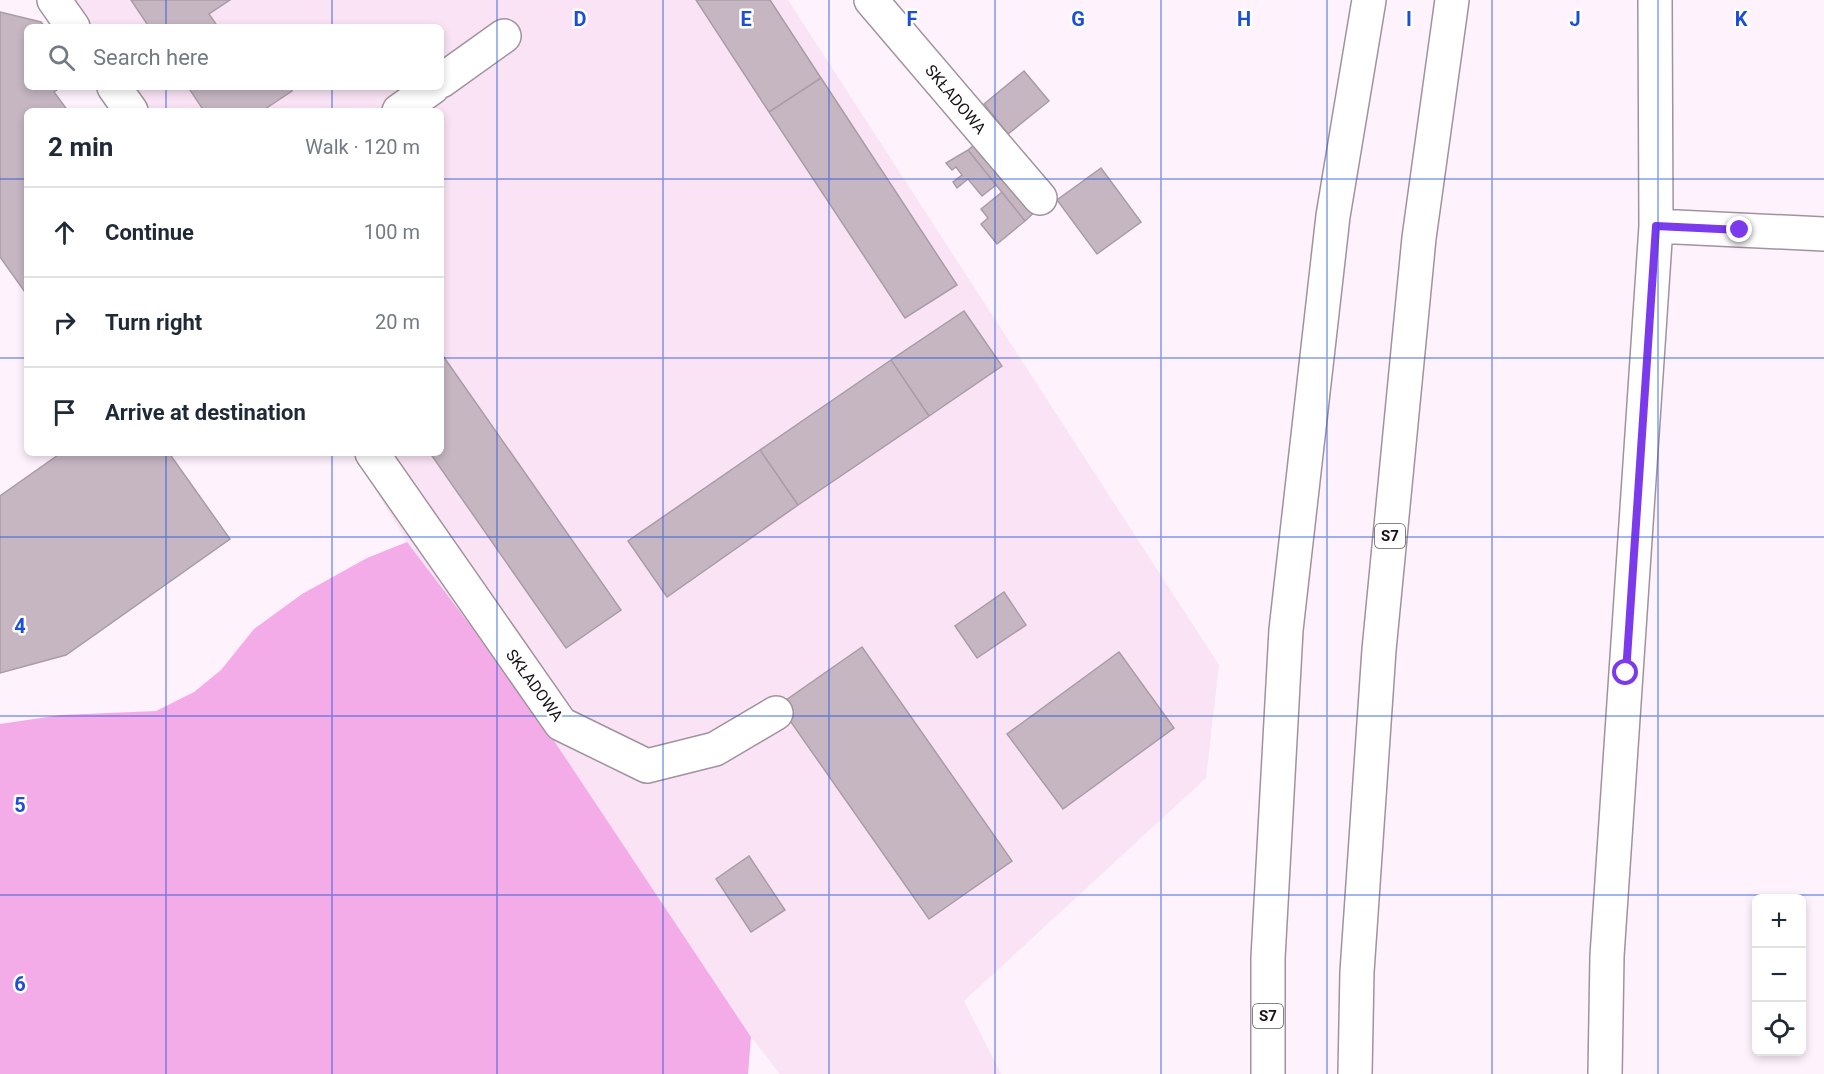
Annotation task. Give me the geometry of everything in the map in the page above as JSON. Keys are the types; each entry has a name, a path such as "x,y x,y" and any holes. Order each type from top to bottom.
{"main road":[{"name":"SKŁADOWA","path":"871,0 1040,198"},
{"name":"S7","path":"1268,1074 1268,958 1287,630 1333,216 1369,0"},
{"name":"S7","path":"1355,1074 1357,972 1380,638 1419,238 1452,0"},
{"path":"1605,1074 1607,956 1656,226 1655,0"},
{"path":"444,79 504,36"},
{"path":"116,90 129,108"},
{"path":"403,108 429,90"},
{"path":"1656,226 1824,234"},
{"name":"SKŁADOWA","path":"374,456 561,724 647,766 715,749 776,713"}],"shaded area":[{"path":"76,0 788,0 1219,665 1206,778 964,1001 1001,1074 780,1074 751,1037 525,697 407,542 355,456 444,456 444,108 142,108 131,90 444,90 444,24 91,24"},
{"path":"407,542 525,697 751,1037 748,1074 0,1074 0,724 61,715 156,711 194,692 221,670 254,629 302,594 367,558"}],"building":[{"path":"131,0 230,0 209,14 216,24 147,24"},
{"path":"696,0 770,0 821,78 769,112"},
{"path":"0,12 43,24 24,24 24,90 57,90 54,92 66,108 24,108 24,291 0,257"},
{"path":"1024,71 1049,101 1008,134 984,104"},
{"path":"821,78 957,285 905,318 769,112"},
{"path":"190,90 292,91 266,108 202,108"},
{"path":"981,139 1038,209 1025,221 968,150"},
{"path":"968,150 996,185 982,196 968,179 957,188 953,182 962,175 956,167 952,170 946,163"},
{"path":"1101,168 1141,222 1097,254 1057,200"},
{"path":"1002,192 1025,221 997,244 981,224 988,218 981,209"},
{"path":"964,311 1002,366 929,416 891,360"},
{"path":"444,357 621,610 566,648 432,456 444,456"},
{"path":"891,360 929,416 798,505 760,450"},
{"path":"760,450 798,505 667,597 628,541"},
{"path":"57,456 171,456 230,539 66,655 0,673 0,496"},
{"path":"1004,592 1026,625 977,658 955,626"},
{"path":"862,647 1012,861 929,919 779,705"},
{"path":"1119,652 1174,728 1063,809 1007,734"},
{"path":"749,856 785,910 751,932 716,879"}],"route":[{"path":"1626,673 1656,226 1740,230"}]}
